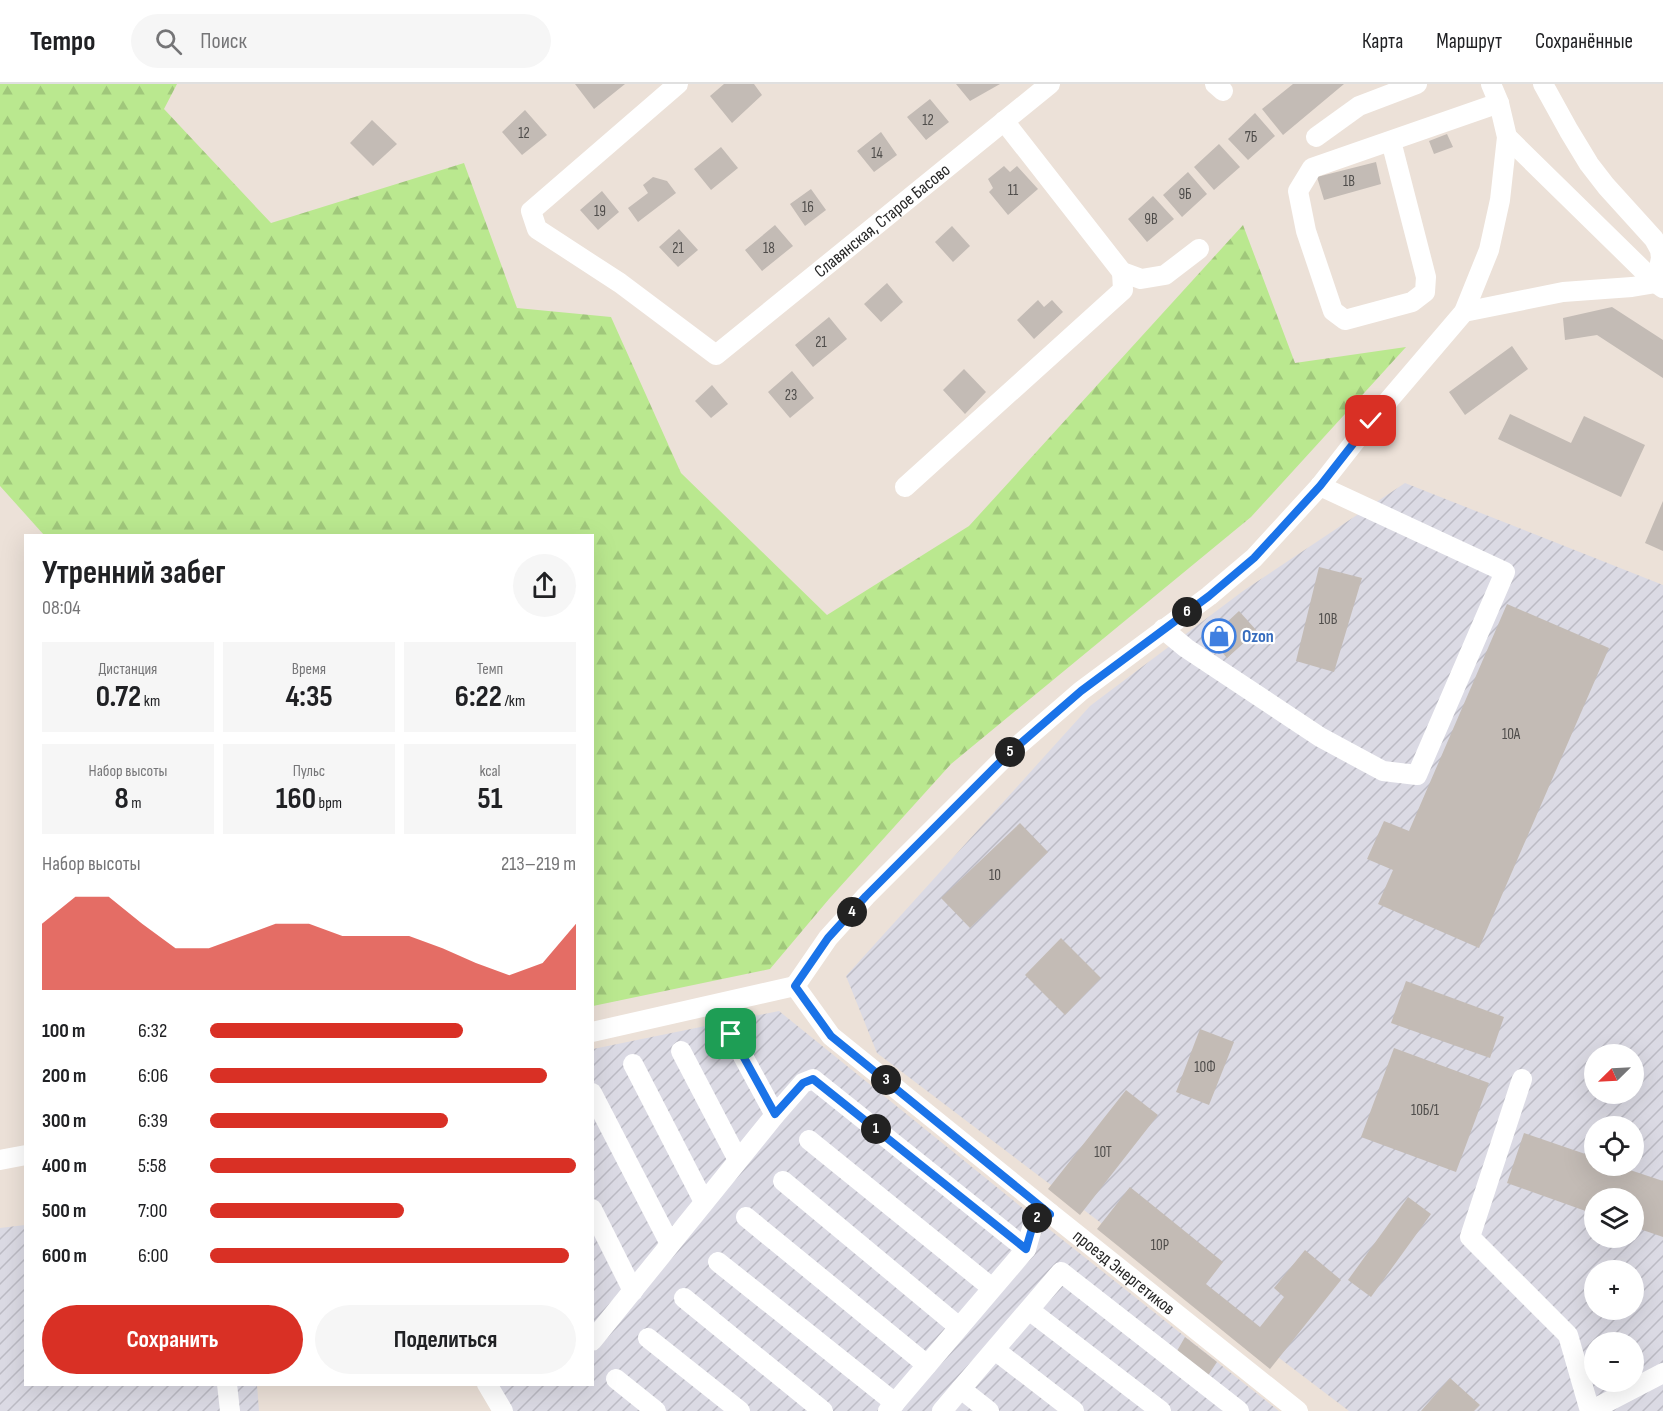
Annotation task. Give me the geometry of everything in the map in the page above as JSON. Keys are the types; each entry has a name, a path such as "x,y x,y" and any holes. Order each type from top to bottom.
{"street":[{"name":"Славянская, Старое Басово","path":"678,84 531,211 537,229 620,283 716,355 1050,84"},
{"path":"1317,137 1359,106 1417,84"},
{"path":"594,1032 795,986 828,938 866,896 1006,756 1081,691 1209,596 1254,558 1320,486 1371,421 1464,312 1489,250 1500,200 1507,137 1499,103 1491,84"},
{"path":"1543,84 1589,164 1654,239 1660,250 1661,285"},
{"path":"1390,141 1426,277 1425,292 1412,302 1345,320 1333,311 1306,231 1298,191 1312,168 1499,103"},
{"path":"1004,121 1122,272 1141,279 1166,275 1199,249"},
{"path":"1507,137 1661,285"},
{"path":"905,487 1123,290 1122,272"},
{"path":"1464,312 1563,292 1661,285"},
{"path":"1163,629 1186,648 1320,737 1383,771 1418,775 1505,572 1320,486"},
{"name":"проезд Энергетиков","path":"795,986 831,1036 1298,1411"},
{"path":"731,1034 775,1114"},
{"path":"681,1051 738,1160"},
{"path":"633,1064 704,1202"},
{"path":"594,1333 633,1291 775,1114 803,1083 813,1079 1026,1249"},
{"path":"1522,1079 1470,1237 1568,1335 1590,1411 1663,1373"},
{"path":"594,1097 670,1244"},
{"path":"809,1140 992,1288"},
{"path":"0,1160 24,1155"},
{"path":"783,1181 959,1327"},
{"path":"594,1213 633,1291"},
{"path":"718,1262 891,1407 1026,1249 1035,1218 1050,1214"},
{"path":"746,1217 927,1365"},
{"path":"942,1411 1061,1272 1239,1411"},
{"path":"684,1298 824,1411"},
{"path":"1029,1310 1161,1411"},
{"path":"648,1338 740,1411"},
{"path":"995,1350 1074,1411"},
{"path":"616,1379 656,1411"},
{"path":"227,1386 230,1411"},
{"path":"488,1386 503,1411"},
{"path":"961,1389 989,1411"}],"shaded area":[{"path":"1405,483 1663,585 1663,1411 1349,1411 877,1053 846,976 1090,706 1243,591"},
{"path":"779,1011 1279,1411 508,1411 494,1389 497,1386 594,1386 594,1049"},
{"path":"24,1225 24,1386 257,1386 259,1411 0,1411 0,1228"}],"green space":[{"path":"0,84 177,84 164,109 271,223 464,163 517,308 611,317 681,473 827,615 969,526 1243,225 1295,363 1406,347 1251,517 951,764 829,899 770,969 594,1006 594,534 43,534 0,486"}],"building":[{"path":"575,84 625,84 594,109"},
{"path":"724,84 754,84 762,95 732,123 710,96"},
{"path":"956,84 1000,84 970,101"},
{"path":"1293,84 1344,84 1283,135 1262,109"},
{"path":"930,99 949,122 926,140 907,117"},
{"path":"525,110 547,135 522,155 502,132"},
{"path":"1255,113 1275,136 1248,160 1228,139"},
{"path":"372,120 397,144 373,166 350,143"},
{"path":"881,132 897,155 874,172 857,151"},
{"path":"1447,134 1453,147 1434,154 1429,141"},
{"path":"1219,144 1240,167 1214,190 1194,167"},
{"path":"721,147 738,168 711,190 694,169"},
{"path":"1376,162 1381,184 1324,200 1317,177"},
{"path":"1004,166 1010,172 1017,166 1038,189 1008,215 989,192 993,188 988,179"},
{"path":"1188,172 1207,194 1182,217 1163,195"},
{"path":"653,177 667,181 676,193 638,222 628,208 648,193 643,185"},
{"path":"811,189 826,210 805,226 790,204"},
{"path":"602,191 619,212 598,230 580,210"},
{"path":"1153,196 1174,219 1147,242 1128,219"},
{"path":"775,225 793,246 762,271 745,250"},
{"path":"952,226 970,246 953,262 935,242"},
{"path":"679,229 698,250 678,267 659,247"},
{"path":"887,283 903,302 881,322 864,304"},
{"path":"1038,300 1044,307 1052,300 1063,312 1034,339 1017,320"},
{"path":"1612,307 1663,340 1663,378 1597,335 1565,340 1563,318"},
{"path":"829,317 847,339 813,367 795,345"},
{"path":"1512,346 1528,369 1465,415 1449,392"},
{"path":"964,369 986,392 965,414 943,390"},
{"path":"792,371 814,398 790,418 768,392"},
{"path":"712,385 728,404 711,418 695,401"},
{"path":"1510,414 1571,443 1584,416 1645,445 1621,497 1498,439"},
{"path":"1663,501 1663,551 1645,543"},
{"path":"1319,567 1362,578 1334,672 1296,661"},
{"path":"1507,604 1609,648 1479,948 1378,904 1393,870 1367,859 1384,821 1409,831"},
{"path":"1239,611 1257,631 1227,658 1210,638"},
{"path":"1020,823 1048,852 970,928 941,898"},
{"path":"1061,938 1101,978 1065,1015 1025,975"},
{"path":"1406,981 1504,1017 1490,1058 1391,1023"},
{"path":"1200,1029 1234,1042 1209,1105 1176,1092"},
{"path":"1394,1048 1489,1083 1456,1172 1361,1137"},
{"path":"1126,1090 1158,1115 1080,1215 1048,1189"},
{"path":"1524,1133 1584,1154 1584,1176 1644,1175 1663,1181 1663,1237 1644,1230 1644,1188 1584,1188 1584,1210 1507,1183"},
{"path":"1130,1187 1223,1262 1206,1284 1260,1327 1284,1297 1274,1288 1305,1250 1341,1280 1270,1369 1097,1229"},
{"path":"1408,1197 1431,1214 1371,1297 1348,1280"},
{"path":"1185,1337 1217,1362 1207,1377 1177,1351"},
{"path":"1450,1378 1480,1405 1474,1411 1421,1411"}],"place":[{"name":"Ozon","path":"1219,636"}],"route":[{"path":"731,1034 775,1114 803,1083 813,1079 1026,1249 1035,1218 1050,1214 831,1036 795,986 828,938 866,896 1006,756 1081,691 1209,596 1254,558 1320,486 1371,421"}]}
